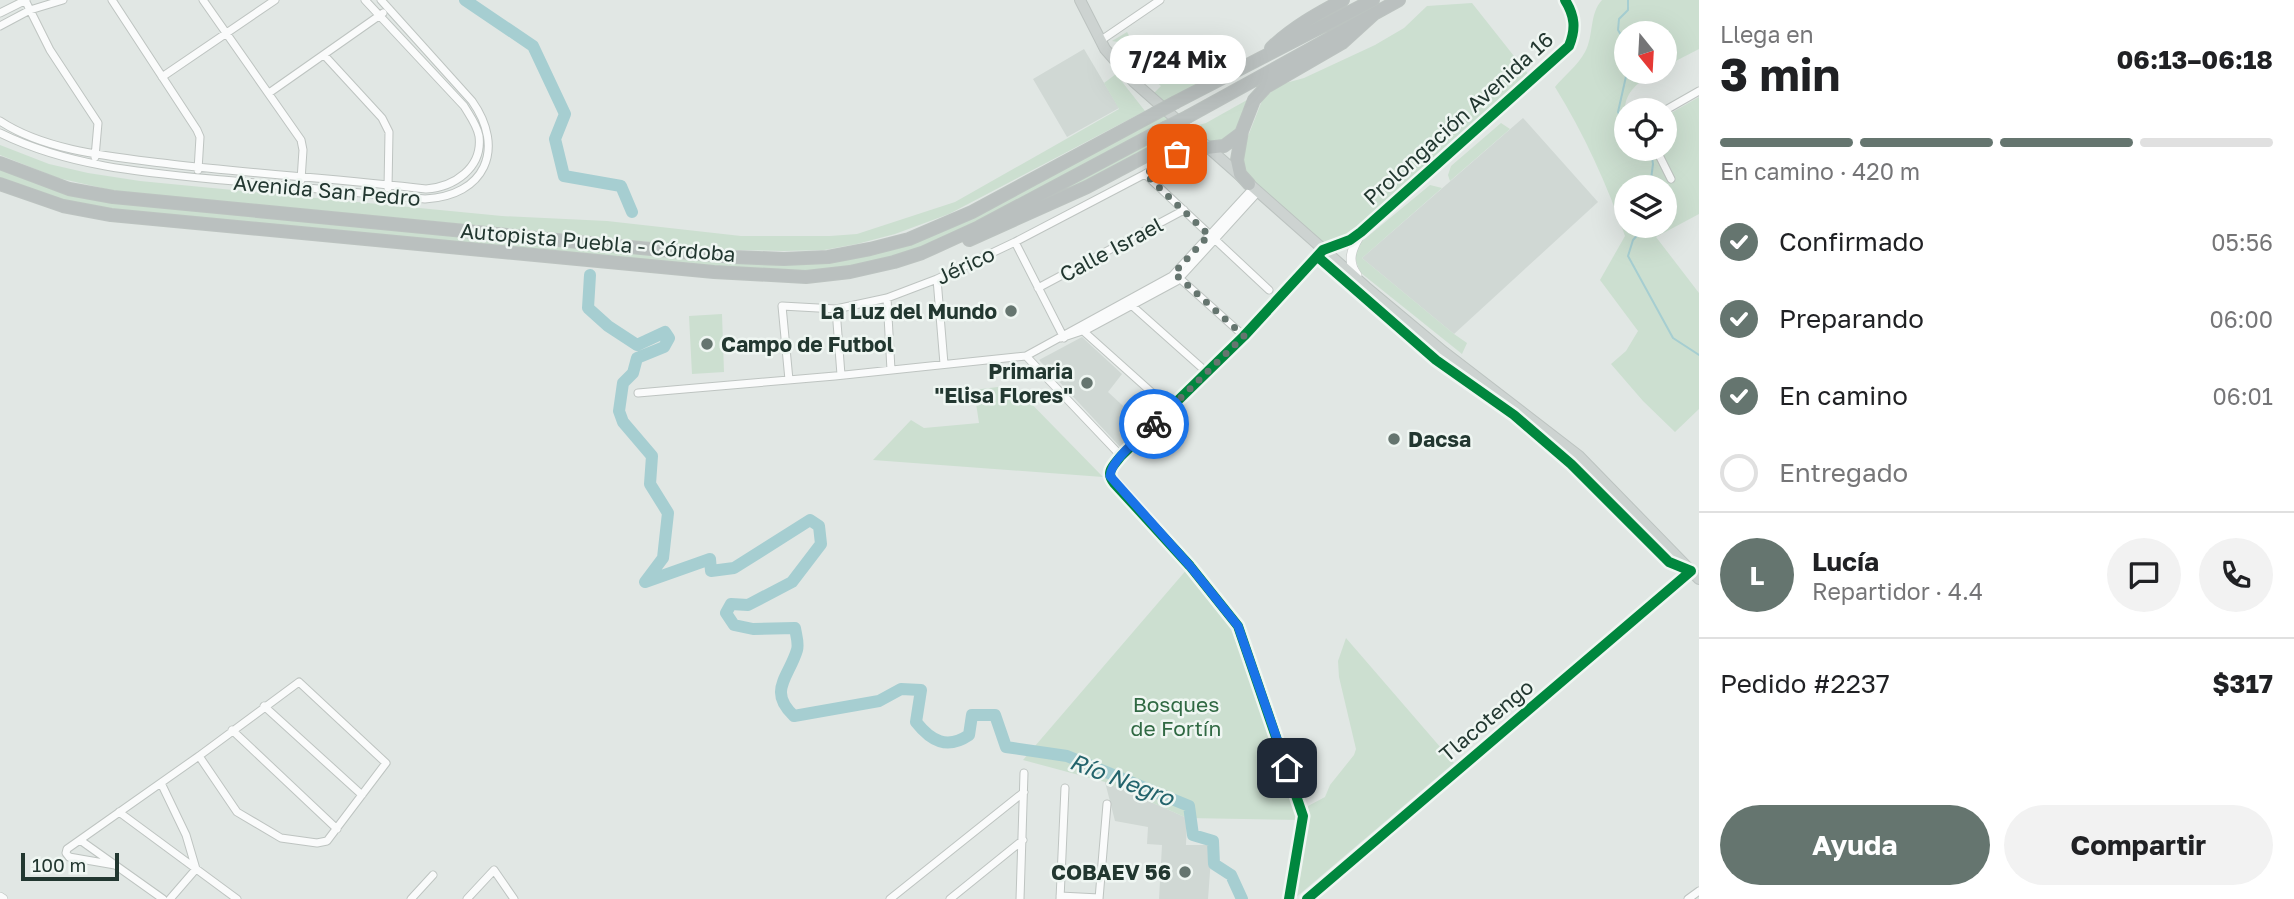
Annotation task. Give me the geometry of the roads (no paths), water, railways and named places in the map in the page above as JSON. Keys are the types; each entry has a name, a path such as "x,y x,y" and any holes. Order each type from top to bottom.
{"highway":[{"path":"1262,57 1287,33 1308,18 1343,0"},
{"path":"1254,188 1240,174 1237,160 1242,131 1251,106 1266,87 1342,43 1374,6 1399,0"},
{"name":"Autopista Puebla - Córdoba","path":"0,163 69,189 113,197 734,257 805,258 870,249 930,231 972,212 1262,57 1374,6"},
{"name":"Autopista Puebla - Córdoba","path":"0,184 64,206 111,215 759,276 806,277 840,273 870,268 922,253 1011,211 1189,116 1374,6"},
{"path":"922,253 960,243 1001,226 1134,164 1198,141 1224,146 1242,131"}],"main road":[{"path":"1080,0 1100,41 1125,74 1254,188 1320,253 1579,456 1699,579"}],"street":[{"path":"0,13 25,0 50,50 98,123 94,165"},
{"path":"0,26 30,10 62,0"},
{"path":"112,0 197,130 200,137 197,178"},
{"path":"203,0 301,140 303,149 300,188"},
{"path":"162,77 275,0"},
{"name":"Avenida San Pedro","path":"0,121 60,147 95,155 426,189 440,188 456,182 470,168 478,148 479,138 473,120 464,106 365,0"},
{"name":"Avenida San Pedro","path":"0,133 56,155 94,165 387,196 441,198 459,192 475,181 488,155 489,140 482,116 472,101 381,0"},
{"path":"1100,41 1160,0"},
{"name":"Prolongación Avenida 16","path":"1361,232 1569,46 1574,28 1573,16 1565,0"},
{"path":"269,93 390,9"},
{"path":"325,56 382,118 389,132 387,196"},
{"path":"1677,104 1699,91"},
{"name":"Jérico","path":"789,380 782,306 836,309 887,298 937,279 1015,242 1145,174 1198,141"},
{"path":"1145,174 1269,290"},
{"path":"638,393 1026,356 1177,276 1254,188"},
{"name":"Calle Israel","path":"1038,288 1184,210"},
{"path":"1289,899 1303,816 1238,626 1190,566 1111,478 1110,471 1121,456 1244,336 1320,253 1350,240 1361,232"},
{"path":"1361,232 1354,246 1350,265 1366,287"},
{"path":"1015,242 1062,337"},
{"path":"1320,253 1436,360 1514,415 1562,456 1670,562 1690,570"},
{"path":"1177,276 1244,336"},
{"path":"937,279 944,364"},
{"path":"887,298 891,370"},
{"path":"1129,303 1202,368"},
{"path":"836,309 841,375"},
{"path":"1081,329 1158,398"},
{"path":"1026,356 1121,456"},
{"name":"Tlacotengo","path":"1307,899 1690,570"},
{"path":"115,865 69,857 67,849 299,682 386,763 327,841 317,843 281,838 237,813 199,756"},
{"path":"264,706 362,795"},
{"path":"232,730 337,829"},
{"path":"1020,899 1024,773"},
{"path":"161,783 186,835 196,869"},
{"path":"1065,788 1060,897 1099,899 1107,804"},
{"path":"890,899 1024,792"},
{"path":"119,812 237,899"},
{"path":"80,840 163,899"},
{"path":"950,899 1023,840"},
{"path":"170,899 196,869"},
{"path":"467,899 494,870 514,899"},
{"path":"411,899 433,875"},
{"path":"1688,899 1699,891"}],"waterway":[{"name":"Río Negro","path":"465,0 533,46 565,114 555,139 564,176 621,186 632,212"},
{"path":"1619,21 1628,10 1628,0"},
{"path":"1621,98 1624,84"},
{"path":"1652,175 1653,161"},
{"path":"1635,238 1628,256 1673,338 1699,355"},
{"name":"Río Negro","path":"590,275 588,308 608,326 637,345 665,332 669,338 664,347 637,358 633,373 623,383 619,411 623,422 652,456 650,484 668,513 663,558 645,582 710,559 711,571 734,568 810,520 819,526 821,544 792,582 748,605 731,604 726,613 734,625 753,629 795,628 797,650 781,691 786,707 794,716 879,701 901,689 921,690 916,722 934,738 954,742 969,735 972,715 995,715 1006,747 1067,756 1189,806 1193,835 1213,841 1214,864 1231,875 1242,899"}],"place":[{"name":"7/24 Mix","path":"1177,154"},
{"name":"La Luz del Mundo","path":"1011,311"},
{"name":"Campo de Futbol","path":"707,344"},
{"name":"Primaria \"Elisa Flores\"","path":"1087,383"},
{"name":"Dacsa","path":"1394,439"},
{"name":"COBAEV 56","path":"1185,872"}],"park label":[{"name":"Bosques de Fortín","path":"1176,716"}]}
